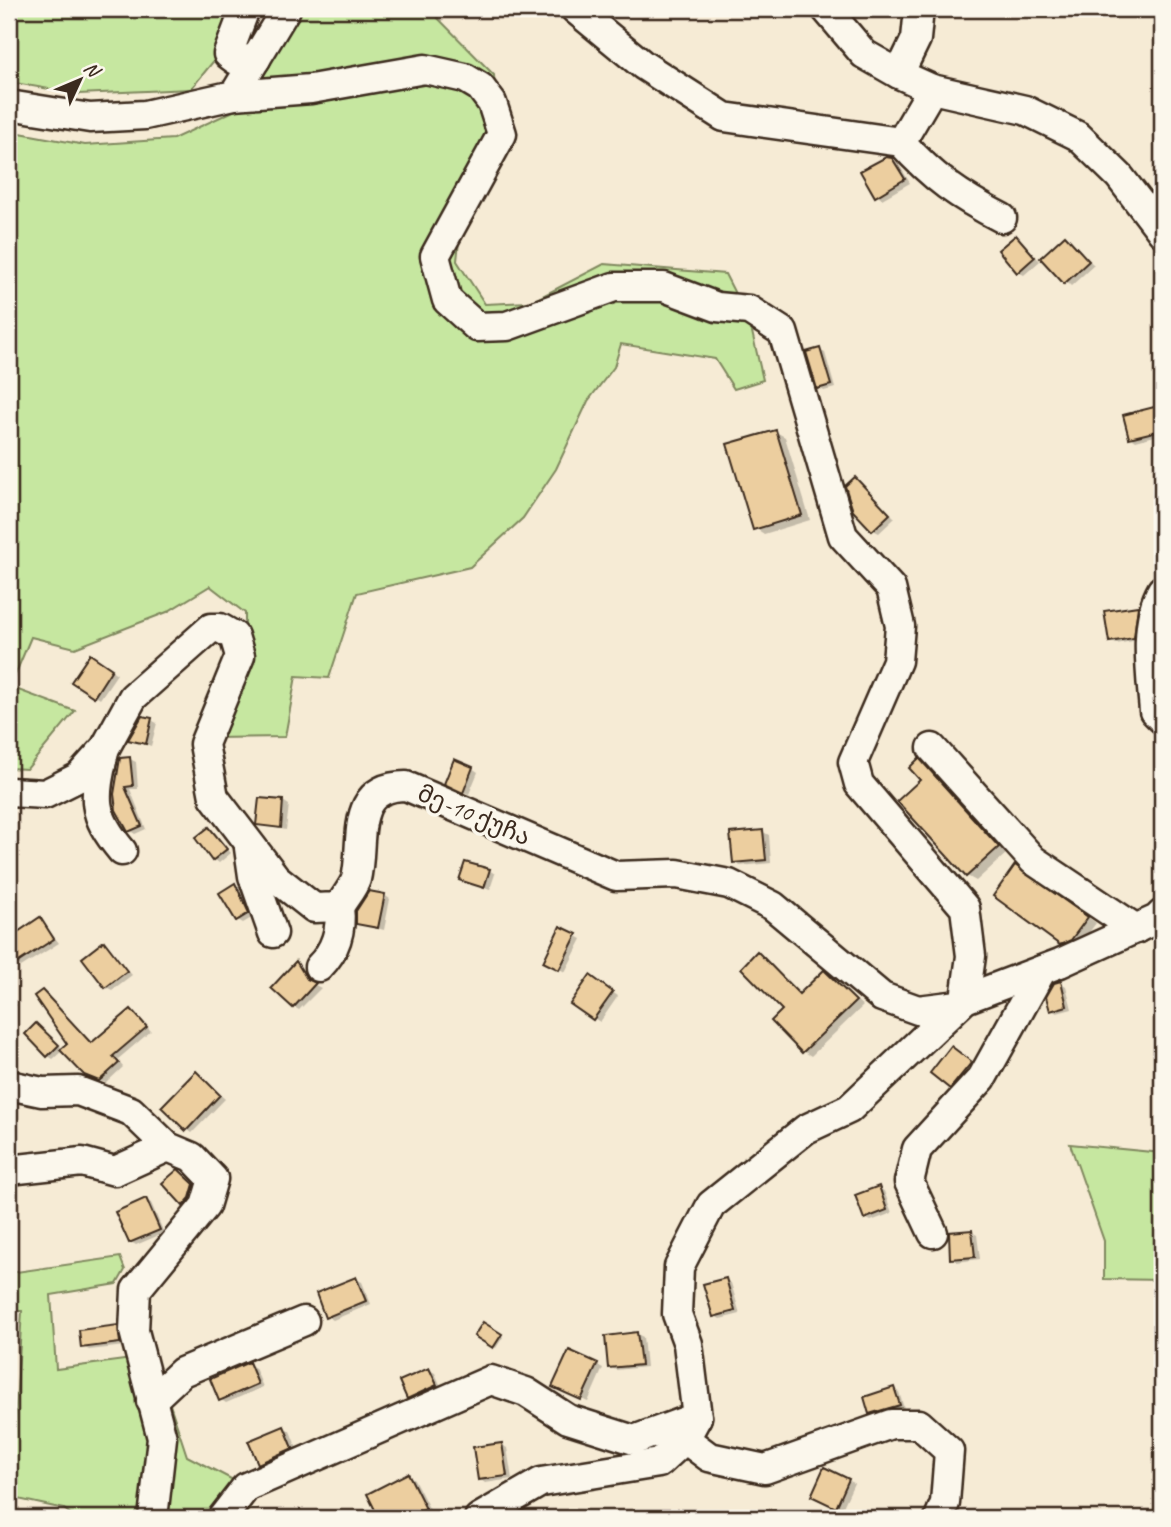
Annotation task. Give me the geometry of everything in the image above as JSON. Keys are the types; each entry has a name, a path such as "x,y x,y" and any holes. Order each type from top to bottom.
{"street":[{"path":"245,9 228,54 236,60 256,59"},
{"path":"234,95 286,9"},
{"path":"575,9 643,65 724,117 901,142 929,174 1002,218"},
{"path":"826,9 864,54 899,74 932,89 1025,110 1078,136 1119,176 1162,232"},
{"path":"899,74 916,39 919,9"},
{"path":"9,105 103,117 145,116 234,95 311,89 425,69 464,78 480,88 492,103 502,134 435,256 447,300 477,327 507,326 614,287 664,287 717,307 749,310 783,332 843,536 891,587 900,626 897,661 853,762 854,772 859,784 965,908 971,956 962,1002"},
{"path":"901,142 932,89"},
{"path":"1162,590 1152,617 1152,685 1154,711 1162,719"},
{"path":"9,809 79,776 105,748 133,697 179,653 211,628 220,628 234,636 240,656 204,744 215,797 276,878 314,908 339,907 341,925 330,956 319,967"},
{"path":"105,748 96,789 101,826 122,851"},
{"path":"932,748 1033,860 1136,929"},
{"name":"მე-10 ქუჩა","path":"339,907 356,880 359,826 377,793 390,786 406,786 617,876 677,874 729,884 773,906 882,997 918,1010 962,1002"},
{"path":"9,792 45,794"},
{"path":"249,845 253,876 273,933"},
{"path":"939,1518 944,1503 949,1451 919,1424 891,1424 765,1469 709,1457 691,1428 688,1344 677,1314 679,1267 712,1205 806,1129 849,1109 962,1002 1136,929 1162,914"},
{"path":"933,1234 909,1182 917,1149 982,1078 1042,970"},
{"path":"9,1085 42,1092 78,1091 104,1098 131,1111 168,1147 192,1157 213,1180 205,1206 136,1290 134,1331 162,1438 153,1518"},
{"path":"9,1170 82,1162 115,1171 168,1147"},
{"path":"151,1401 182,1372 304,1321"},
{"path":"222,1518 246,1487 491,1380 526,1392 568,1419 634,1440 691,1428"},
{"path":"479,1518 541,1482 659,1463 691,1428"}],"green space":[{"path":"9,9 239,9 229,42 191,89 78,94 9,82"},
{"path":"278,9 429,9 494,75 498,143 463,202 457,261 485,304 531,302 604,264 725,274 750,323 763,380 734,389 715,359 621,344 614,367 588,401 556,469 523,518 470,567 357,593 329,678 296,676 285,737 215,738 245,646 245,613 210,586 167,612 75,648 31,637 10,687 75,711 27,769 9,768 9,131 85,145 173,139 240,108"},
{"path":"1070,1144 1162,1153 1162,1280 1104,1279 1104,1241"},
{"path":"120,1257 125,1270 117,1284 51,1295 56,1369 154,1356 187,1456 258,1493 244,1518 76,1518 64,1509 9,1497 9,1439 14,1437 22,1311 9,1311 9,1273"}],"building":[{"path":"886,157 892,158 905,179 875,197 860,171"},
{"path":"1016,235 1035,257 1017,273 998,250"},
{"path":"1065,235 1089,261 1064,284 1040,258"},
{"path":"820,348 831,385 817,389 806,352"},
{"path":"1162,405 1162,430 1129,438 1123,415"},
{"path":"776,430 802,515 753,530 727,444"},
{"path":"855,477 890,514 872,531 853,511 845,486"},
{"path":"1138,606 1134,638 1109,642 1104,611"},
{"path":"90,654 112,669 94,697 71,682"},
{"path":"142,716 152,718 146,744 128,740"},
{"path":"130,757 133,786 125,787 142,826 128,832 116,810 114,794 120,758"},
{"path":"919,758 999,847 966,877 897,801 920,780 909,768"},
{"path":"454,759 473,767 463,793 444,784"},
{"path":"259,798 283,800 281,828 256,825"},
{"path":"209,827 227,849 212,861 195,838"},
{"path":"763,830 766,860 733,863 730,833"},
{"path":"465,862 490,869 484,888 459,880"},
{"path":"1015,865 1088,917 1071,940 1060,945 993,896"},
{"path":"235,883 249,913 236,921 219,893"},
{"path":"369,891 385,894 378,928 356,924 356,911"},
{"path":"40,917 54,939 14,965 9,957 9,938"},
{"path":"560,926 577,934 559,970 543,962"},
{"path":"104,941 127,971 105,988 82,958"},
{"path":"757,951 799,994 824,970 856,1001 802,1053 771,1021 782,1010 741,968"},
{"path":"296,961 307,979 316,983 293,1008 271,988"},
{"path":"590,975 613,992 593,1020 570,1004"},
{"path":"1061,981 1067,1006 1050,1011 1046,997 1054,983"},
{"path":"42,990 91,1043 131,1009 147,1027 113,1056 119,1063 99,1081 84,1075 60,1050 67,1044 34,996"},
{"path":"36,1023 59,1045 47,1057 25,1034"},
{"path":"951,1046 972,1062 950,1089 930,1073"},
{"path":"196,1071 220,1095 186,1131 161,1107"},
{"path":"178,1169 194,1184 190,1198 183,1206 162,1183"},
{"path":"879,1186 887,1210 864,1219 855,1195"},
{"path":"146,1198 160,1230 129,1243 115,1212"},
{"path":"972,1230 975,1257 950,1259 949,1232"},
{"path":"356,1277 366,1301 325,1318 316,1293"},
{"path":"726,1278 735,1311 713,1317 703,1284"},
{"path":"483,1322 502,1334 493,1348 474,1336"},
{"path":"118,1325 120,1343 81,1348 79,1330"},
{"path":"637,1332 641,1365 608,1368 605,1336"},
{"path":"569,1350 598,1363 581,1400 552,1387"},
{"path":"249,1362 258,1384 219,1401 210,1379"},
{"path":"429,1368 437,1385 407,1399 399,1381"},
{"path":"894,1387 900,1405 869,1414 864,1397"},
{"path":"284,1426 293,1448 258,1464 248,1441"},
{"path":"502,1443 507,1476 478,1480 473,1447"},
{"path":"824,1467 849,1479 836,1508 811,1496"},
{"path":"408,1473 426,1509 407,1518 379,1518 367,1494"}]}
